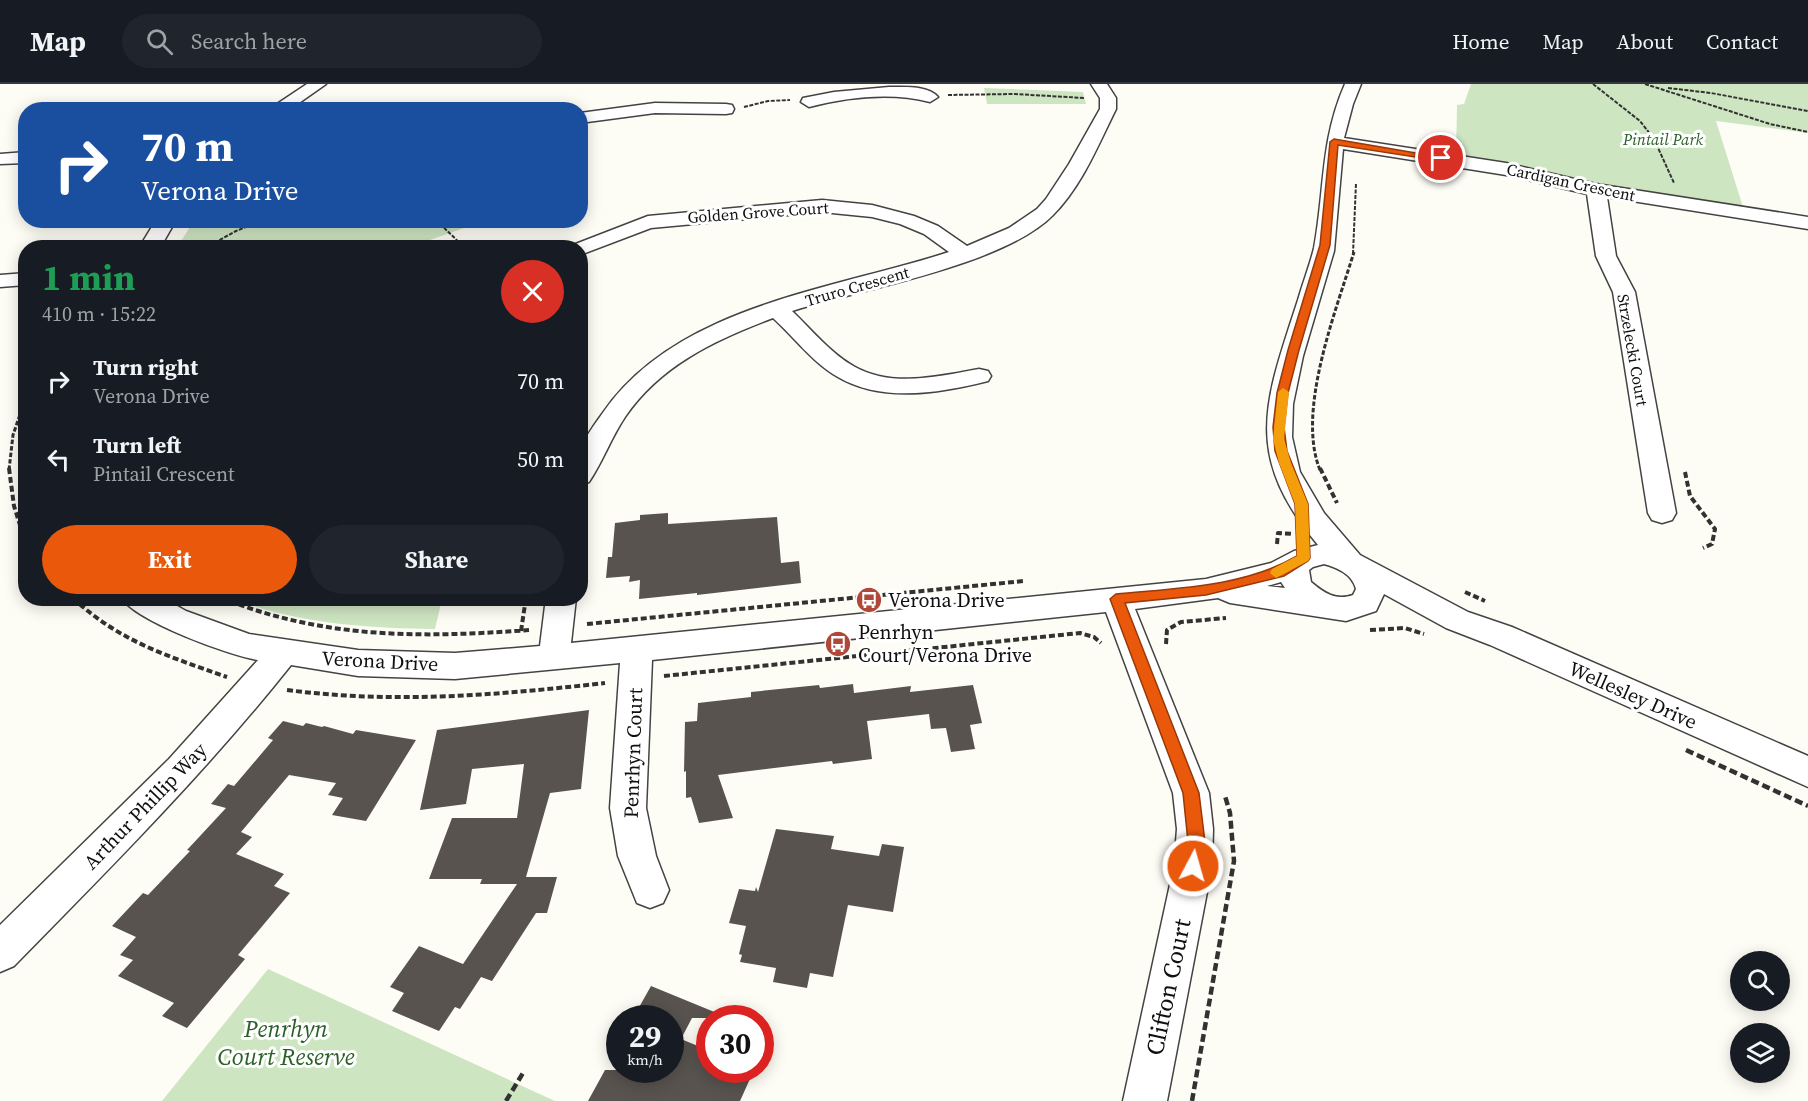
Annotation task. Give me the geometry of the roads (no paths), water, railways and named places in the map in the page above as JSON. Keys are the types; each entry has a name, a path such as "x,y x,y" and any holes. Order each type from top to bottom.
{"street":[{"path":"289,102 318,84"},
{"path":"1353,84 1338,117 1325,245 1293,350 1279,416 1281,451 1302,504 1326,537 1370,582 1370,597 1361,619"},
{"path":"809,102 873,88 929,97"},
{"name":"Truro Crescent","path":"588,459 596,442 632,390 653,372 701,340 777,309 966,255 1022,227 1051,205 1065,185 1108,109 1102,88"},
{"path":"588,116 655,100 726,109"},
{"name":"Cardigan Crescent","path":"1334,142 1506,169 1596,190 1808,223"},
{"path":"0,159 18,158"},
{"name":"Strzelecki Court","path":"1596,190 1606,256 1624,292 1662,513"},
{"name":"Golden Grove Court","path":"588,246 657,221 799,207 846,207 888,214 917,223 966,255"},
{"path":"0,281 18,280"},
{"path":"777,309 845,371 864,379 905,386 979,376"},
{"path":"1302,504 1300,560 1293,570 1293,579 1297,588 1317,604"},
{"path":"1300,560 1324,554 1354,564"},
{"name":"Verona Drive","path":"151,606 175,619 247,646 358,663 455,666 558,628 636,664 1116,599 1206,590 1279,572 1300,560"},
{"name":"Wellesley Drive","path":"1354,564 1444,628"},
{"name":"Verona Drive","path":"1206,590 1270,596 1317,604 1361,619"},
{"name":"Clifton Court","path":"1116,599 1191,793 1197,842 1145,1101"},
{"name":"Wellesley Drive","path":"1361,619 1392,607 1444,628 1501,636 1808,772"},
{"name":"Arthur Phillip Way","path":"0,952 177,775 257,686 283,653"},
{"name":"Penrhyn Court","path":"636,664 628,808 637,856 650,890"}],"place":[{"name":"Verona Drive","path":"869,600"},
{"name":"Penrhyn Court/Verona Drive","path":"838,644"}],"park label":[{"name":"Pintail Park","path":"1663,139"},
{"name":"Penrhyn Court Reserve","path":"286,1042"}]}
